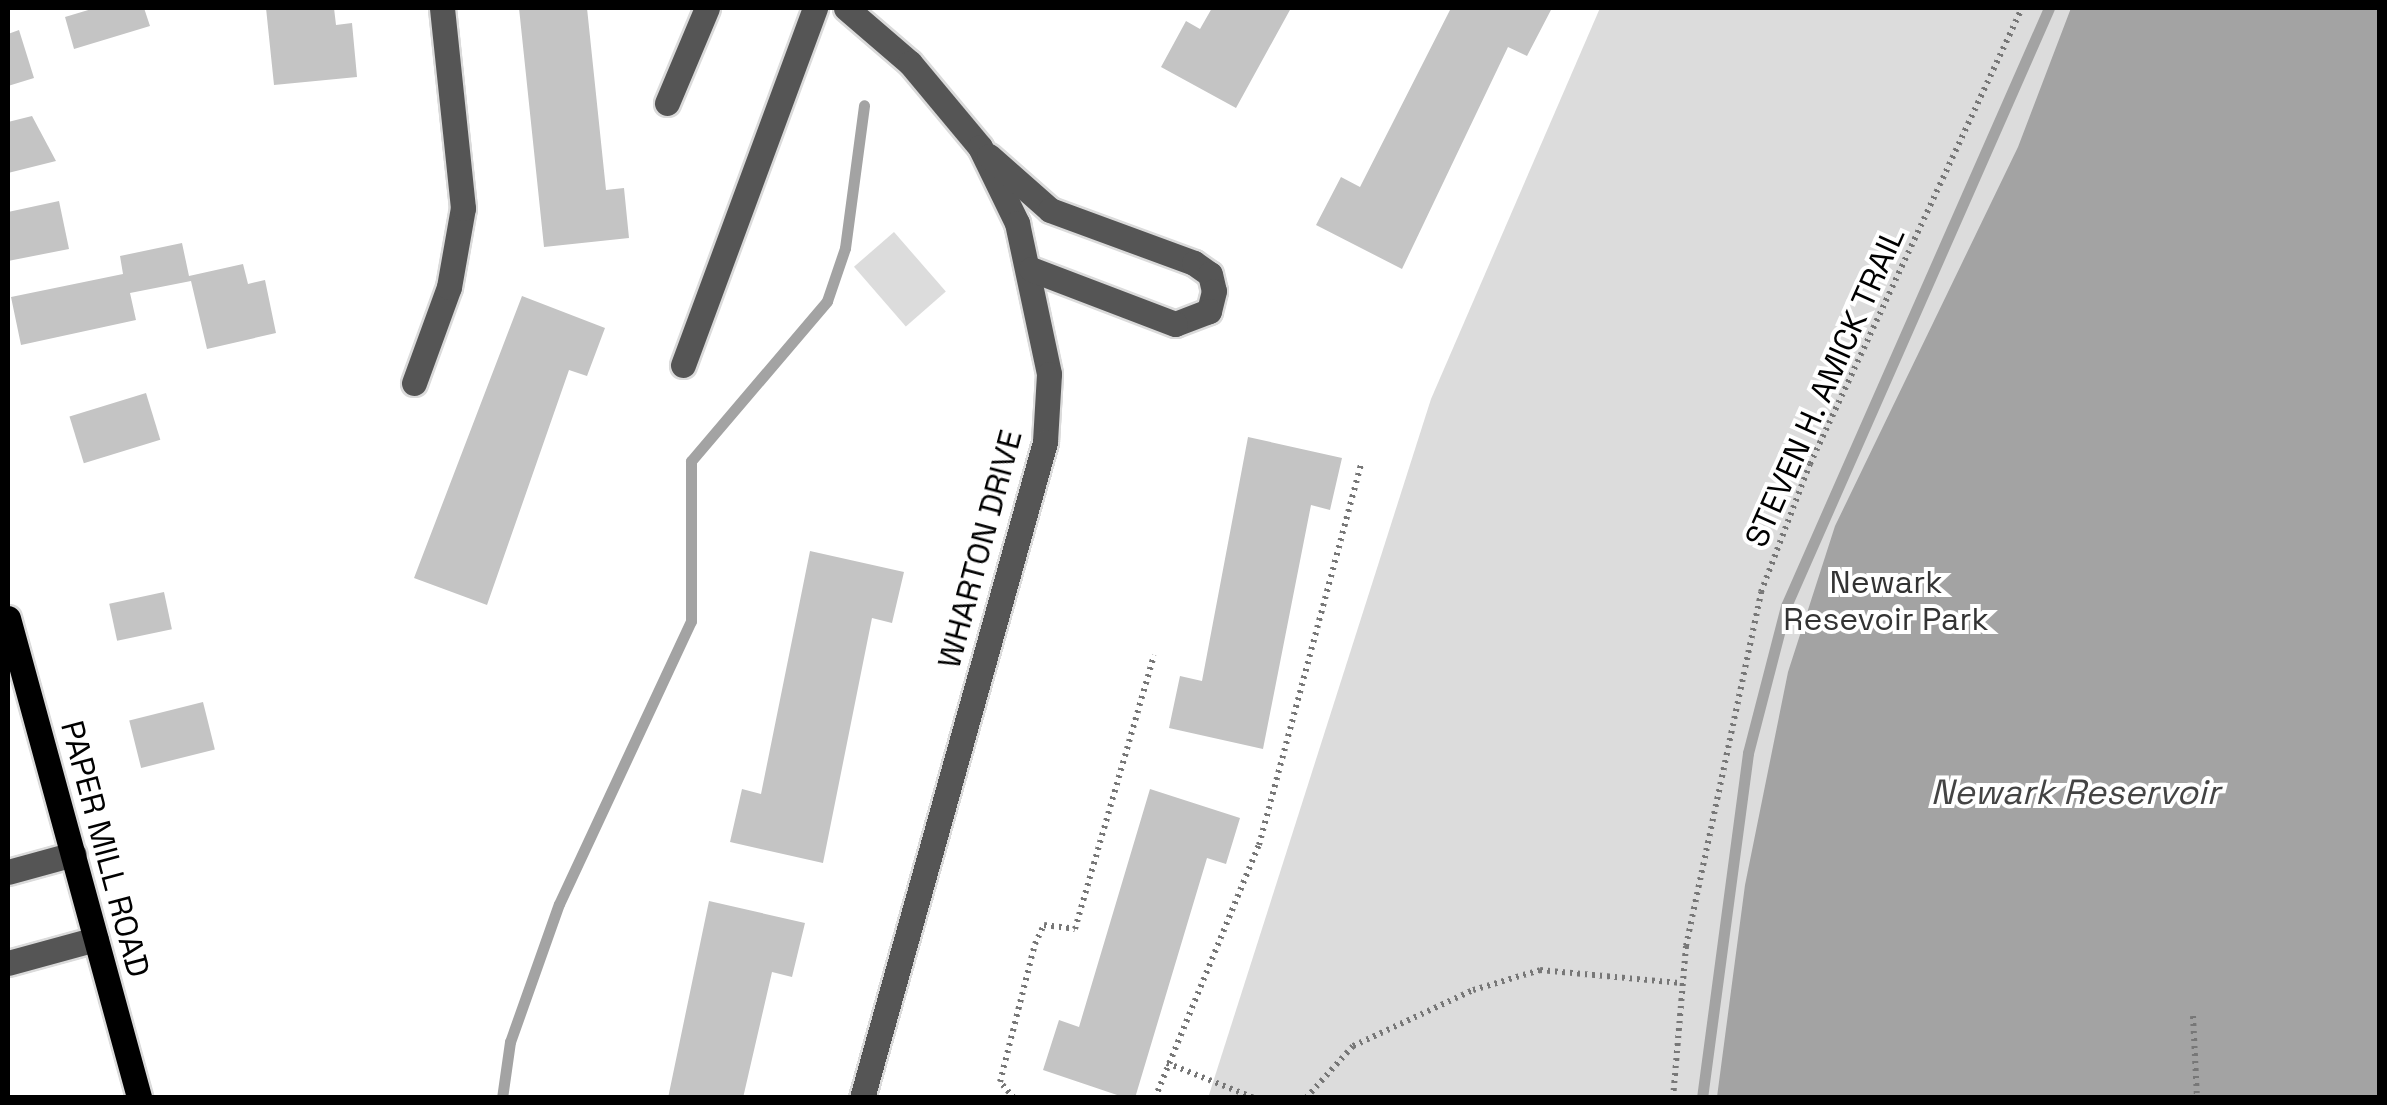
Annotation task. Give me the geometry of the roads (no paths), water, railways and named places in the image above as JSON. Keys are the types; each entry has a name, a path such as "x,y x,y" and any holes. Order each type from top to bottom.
{"main road":[{"name":"PAPER MILL ROAD","path":"8,618 74,854 135,1097"}],"street":[{"path":"414,383 449,287 463,208 442,8"},
{"path":"667,103 707,8"},
{"path":"683,366 815,8"},
{"name":"WHARTON DRIVE","path":"846,8 910,63 980,147 1031,269 1049,374 1044,442 862,1098"},
{"path":"980,147 1050,210 1194,264 1210,274 1214,292 1209,311 1175,324 1031,269"},
{"path":"8,872 74,854"},
{"path":"8,963 96,939"}],"water":[{"name":"Newark Reservoir","path":"2071,8 2379,8 2379,1097 1717,1097 1745,885 1788,672 1835,526 2018,147"}],"waterway":[{"path":"1702,1098 1748,753 1786,606 2049,8"},
{"path":"502,1098 510,1042 559,904 691,621 691,461 827,301 845,248 864,105"}],"park label":[{"name":"Newark Resevoir Park","path":"1886,602"}]}
